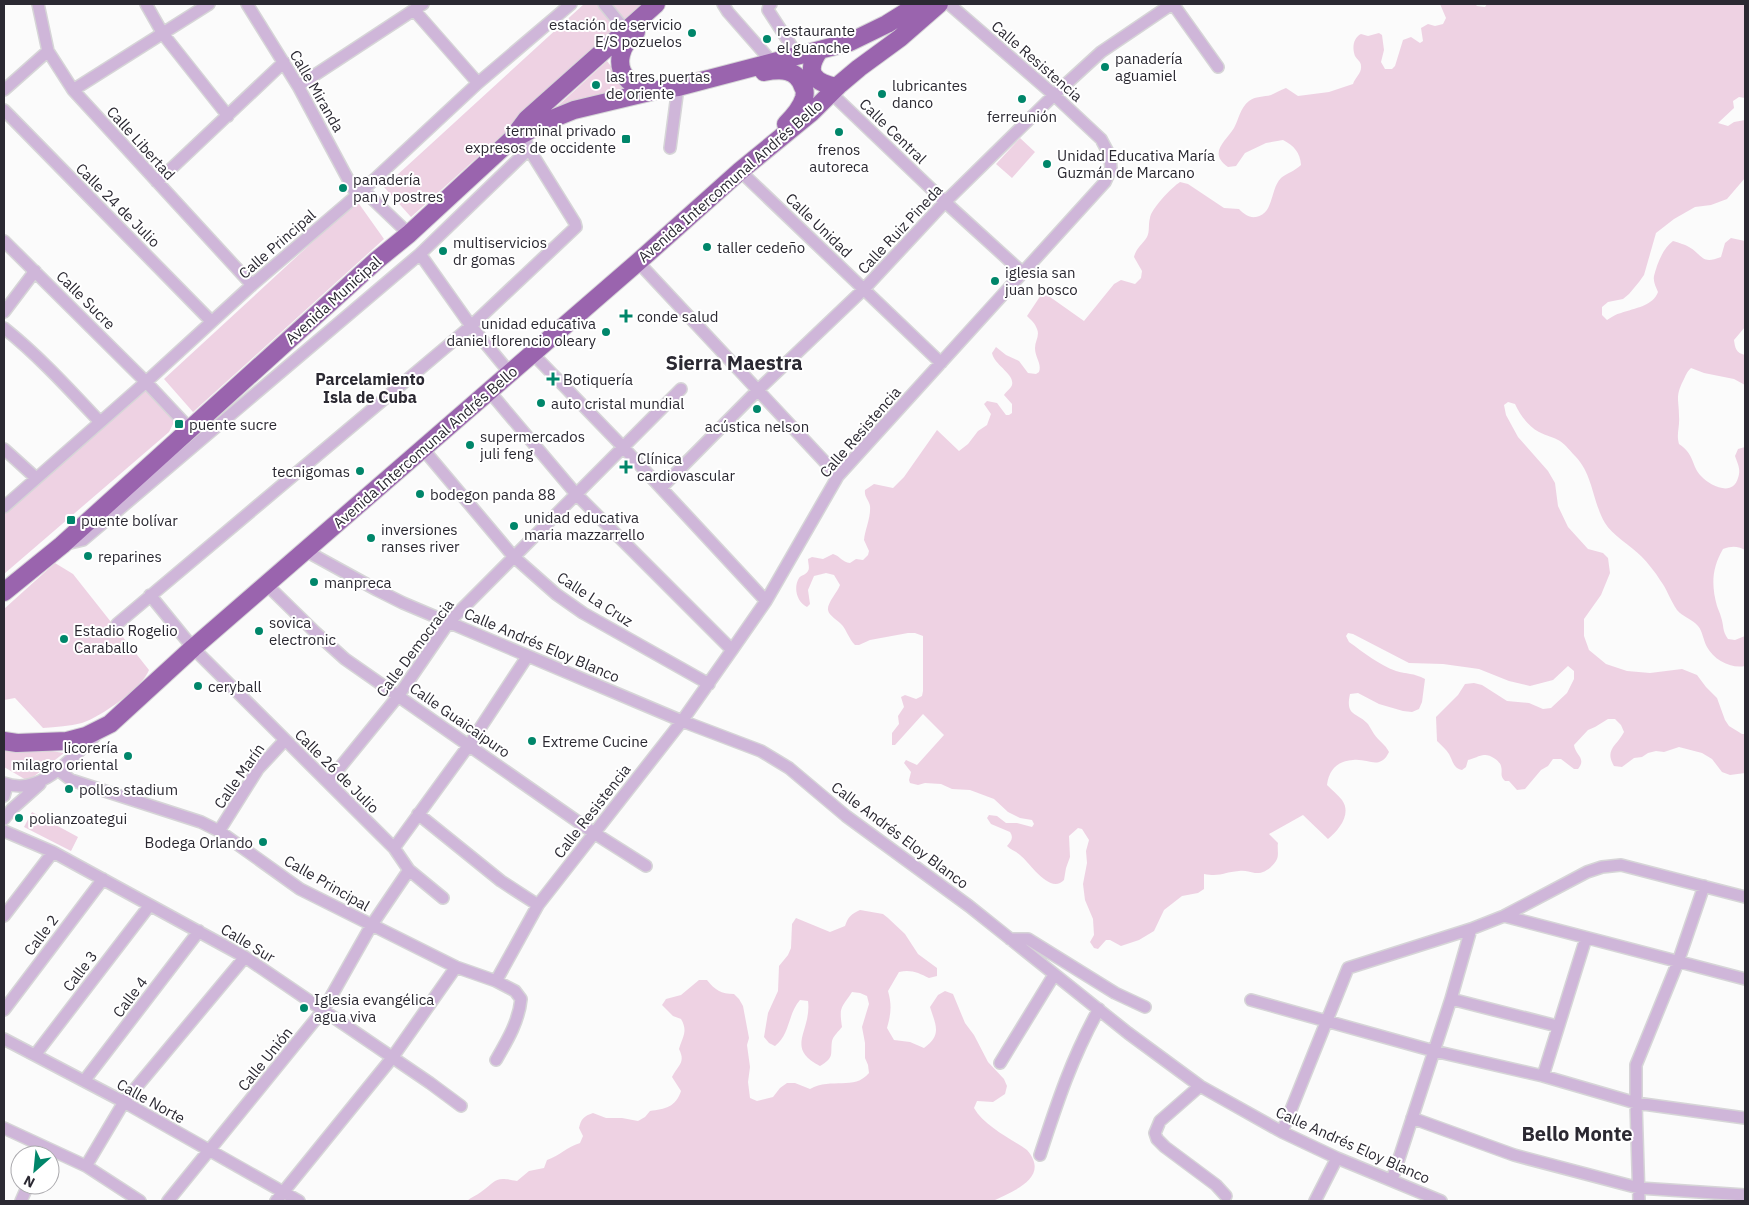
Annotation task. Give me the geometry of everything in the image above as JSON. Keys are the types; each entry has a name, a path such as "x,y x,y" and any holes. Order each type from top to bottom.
{"highway":[{"name":"Avenida Municipal","path":"4,592 62,544 377,260 521,141 527,119 656,4"},
{"path":"666,4 629,38 623,47 620,57 624,75 632,84 646,90 670,88"},
{"path":"521,141 547,121 574,110 726,75 850,42 868,35 919,4"},
{"name":"Avenida Intercomunal Andrés Bello","path":"4,741 17,743 67,741 86,736 110,724 193,648 638,262 740,171 812,112 859,68 900,38 939,4"},
{"path":"819,51 813,60 813,74 822,84 834,90"},
{"path":"726,75 744,78 779,70 790,72 797,75 805,91 805,97 795,114 740,171"}],"street":[{"name":"Calle Libertad","path":"38,4 48,51 73,90 252,285"},
{"path":"146,4 163,34 228,116"},
{"path":"73,90 210,4"},
{"name":"Calle Miranda","path":"247,4 284,62 360,193 410,234"},
{"name":"Calle Principal","path":"4,507 146,382 211,321 360,193 478,83 571,4"},
{"path":"604,4 626,31"},
{"path":"723,4 772,62"},
{"path":"771,4 768,10 798,56"},
{"name":"Calle Resistencia","path":"496,981 538,905 682,721 766,601 838,476 1105,182 1111,169 1110,156 1101,140 1054,95 949,4"},
{"path":"1173,4 1218,67"},
{"name":"Calle Ruiz Pineda","path":"661,488 758,390 864,289 945,202 1054,95 1101,52 1173,4"},
{"path":"298,86 419,7 478,83"},
{"path":"4,90 48,51"},
{"path":"157,182 284,62"},
{"path":"670,88 670,148"},
{"name":"Calle Central","path":"834,90 945,202 1023,273"},
{"name":"Calle 24 de Julio","path":"4,110 211,321"},
{"path":"62,544 83,540 420,254 521,141 576,223 576,226 472,326 117,624"},
{"name":"Calle Unidad","path":"740,171 941,363"},
{"name":"Calle Sucre","path":"4,241 146,382 190,429"},
{"path":"420,254 472,326 510,373"},
{"path":"638,262 838,476"},
{"path":"4,312 35,272"},
{"path":"4,328 36,356 100,422"},
{"path":"532,354 623,447 766,601"},
{"name":"Calle Democracia","path":"328,782 399,695 449,622 682,389"},
{"path":"489,391 576,494 732,650"},
{"name":"Calle La Cruz","path":"423,448 513,556 556,594 583,613 709,684"},
{"path":"4,449 36,478"},
{"name":"Calle Andrés Eloy Blanco","path":"306,551 377,590 527,657 682,721 761,751 788,768 846,816 969,906 1128,1033 1200,1086 1282,1132 1337,1158 1441,1201"},
{"name":"Calle Guaicaipuro","path":"267,585 315,632 345,658 594,833 646,866"},
{"name":"Calle 26 de Julio","path":"150,595 193,648 394,848 409,870 444,898"},
{"path":"394,848 469,745 527,657"},
{"path":"4,783 18,787 29,786 46,778 58,770 110,724"},
{"name":"Calle Marín","path":"219,831 258,769 285,740"},
{"name":"Calle Principal","path":"58,770 71,780 169,810 201,822 219,831 300,889 456,967 496,981 515,992 521,998 520,1008 510,1036 496,1060"},
{"path":"4,819 12,809 46,778"},
{"path":"4,783 6,789 4,796"},
{"path":"418,814 501,881 538,905"},
{"name":"Calle Sur","path":"4,831 53,852 245,956 461,1106"},
{"path":"4,916 53,852"},
{"path":"1282,1132 1348,968 1471,929 1504,916 1588,872 1602,867 1621,865 1745,897"},
{"path":"371,926 409,870"},
{"name":"Calle 2","path":"4,1010 103,879"},
{"path":"1639,1201 1636,1065 1678,962 1704,886"},
{"name":"Calle 3","path":"35,1055 150,905"},
{"path":"1504,916 1745,980"},
{"name":"Calle Unión","path":"168,1201 324,1010 371,926"},
{"path":"1392,1180 1471,929"},
{"name":"Calle 4","path":"84,1082 199,931"},
{"path":"1543,1076 1557,1026 1586,938"},
{"path":"1010,939 1028,939 1115,993 1145,1007"},
{"path":"86,1166 124,1102 245,956"},
{"path":"279,1197 392,1058 456,967"},
{"path":"1000,1063 1054,975"},
{"path":"1450,998 1557,1026"},
{"path":"1251,1000 1636,1102 1745,1118"},
{"path":"1040,1155 1068,1073 1082,1040 1099,1009"},
{"name":"Calle Norte","path":"4,1039 124,1102 209,1152 279,1197 299,1201"},
{"path":"1200,1086 1160,1121 1155,1132 1156,1139 1216,1185 1226,1196"},
{"path":"1412,1118 1514,1155 1639,1188 1745,1195"},
{"path":"4,1128 33,1145"},
{"path":"60,1157 86,1166 140,1201"},
{"path":"1315,1201 1337,1158"}],"shaded area":[{"path":"584,4 648,4 411,217 384,187"},
{"path":"1440,4 1475,4 1485,7 1487,4 1745,4 1745,98 1739,97 1733,101 1734,108 1718,123 1728,126 1734,122 1745,120 1745,178 1727,199 1711,205 1695,207 1674,219 1656,233 1644,275 1623,299 1608,302 1602,307 1602,315 1607,320 1617,314 1643,306 1656,297 1658,292 1654,278 1657,266 1663,252 1673,241 1687,246 1703,258 1710,260 1721,257 1725,243 1731,238 1745,241 1745,327 1734,340 1736,350 1745,355 1745,385 1734,379 1704,373 1691,368 1678,395 1678,437 1679,444 1688,452 1701,476 1721,488 1731,487 1735,484 1738,478 1739,467 1735,456 1738,449 1745,447 1745,550 1734,547 1723,549 1717,563 1713,583 1717,606 1726,636 1728,639 1735,640 1745,636 1745,666 1729,665 1718,660 1710,652 1698,626 1677,610 1662,583 1649,565 1608,527 1601,515 1582,464 1560,441 1531,427 1515,404 1508,402 1504,405 1506,415 1518,437 1548,471 1555,483 1558,506 1568,527 1588,549 1603,553 1608,558 1610,573 1601,595 1584,619 1584,636 1589,650 1606,664 1627,671 1650,673 1682,669 1697,675 1717,698 1729,726 1745,734 1745,773 1730,775 1722,772 1712,759 1702,753 1679,747 1664,752 1648,753 1642,757 1634,758 1622,767 1614,766 1610,755 1611,751 1624,732 1621,725 1615,719 1608,719 1588,730 1574,745 1581,759 1578,769 1574,769 1561,759 1553,759 1525,789 1517,790 1509,781 1503,779 1502,768 1499,762 1489,756 1482,755 1468,760 1466,767 1462,770 1457,768 1448,752 1437,741 1436,717 1458,695 1465,684 1474,683 1482,685 1507,701 1529,703 1543,709 1551,708 1567,693 1574,679 1574,671 1568,666 1553,680 1530,686 1509,681 1479,669 1443,664 1409,663 1348,633 1346,636 1349,642 1377,662 1396,671 1425,679 1422,702 1419,709 1412,712 1379,704 1358,693 1350,694 1349,707 1353,713 1368,724 1389,752 1382,761 1358,760 1342,762 1332,771 1327,785 1342,800 1346,811 1343,821 1336,831 1328,839 1303,815 1269,834 1278,843 1278,857 1268,869 1258,873 1241,871 1219,875 1204,874 1204,889 1198,893 1182,896 1164,910 1154,931 1139,940 1121,946 1106,940 1098,949 1094,948 1090,942 1094,935 1093,919 1085,900 1083,884 1089,840 1082,829 1078,828 1069,836 1070,857 1064,880 1058,884 1053,884 1040,876 1020,855 1007,846 1012,838 1010,832 991,824 987,818 989,815 997,816 1006,823 1017,823 1032,827 1034,824 1032,820 1020,818 1008,812 994,799 970,790 952,789 941,784 925,783 918,785 910,783 911,772 904,763 906,760 917,765 944,735 923,714 895,745 892,745 892,733 899,724 898,716 904,707 901,697 905,695 916,699 922,696 923,636 908,633 870,640 855,645 842,625 828,610 829,604 840,585 834,575 826,573 814,576 808,590 810,604 807,607 798,598 797,582 808,571 808,559 812,557 823,559 833,554 850,563 856,559 863,560 868,555 869,551 864,540 870,515 870,506 865,490 874,484 893,488 904,477 937,430 959,451 968,444 978,431 987,425 991,414 984,404 987,401 997,403 1006,415 1012,413 1012,404 1004,395 1012,385 1012,381 1008,373 996,362 992,353 996,347 1006,355 1019,361 1028,373 1036,374 1039,372 1040,366 1035,348 1038,332 1034,323 1027,316 1043,292 1084,321 1114,284 1121,280 1135,284 1141,278 1142,271 1134,257 1135,254 1147,237 1151,214 1162,198 1176,185 1180,182 1188,184 1224,208 1239,209 1249,216 1256,217 1266,211 1281,178 1301,165 1296,150 1283,140 1266,143 1245,153 1236,166 1228,167 1222,162 1219,157 1220,148 1234,128 1244,107 1251,99 1271,95 1286,88 1298,96 1329,92 1353,84 1361,69 1353,47 1356,38 1361,34 1368,36 1379,33 1382,35 1384,50 1381,62 1385,69 1392,69 1395,66 1403,40 1411,37 1420,43 1423,41 1421,28 1428,24 1435,26 1443,24 1446,18"},
{"path":"607,61 627,87 551,112"},
{"path":"1020,138 1035,152 1012,178 996,164"},
{"path":"357,201 384,239 193,412 164,379"},
{"path":"148,389 175,420 169,432 4,574 4,513 142,390"},
{"name":"Estadio Rogelio Caraballo","path":"55,563 73,574 149,670 139,685 100,715 82,723 43,728 15,698 4,700 4,609"},
{"path":"4,744 64,753 28,781 4,767"},
{"path":"32,812 78,837 71,851 24,827"},
{"path":"860,910 883,914 905,934 918,954 937,968 937,976 929,978 911,971 899,972 888,991 891,1010 887,1028 894,1040 910,1042 924,1048 930,1043 936,1030 930,1007 938,995 945,991 953,994 965,1023 974,1035 988,1062 1004,1079 1007,1086 1005,1094 993,1102 977,1101 974,1108 991,1126 1027,1150 1033,1160 1035,1168 1032,1176 1019,1188 993,1201 467,1201 496,1180 517,1181 529,1171 544,1168 547,1160 580,1143 583,1136 579,1128 583,1118 587,1115 593,1113 606,1118 638,1121 650,1111 673,1104 681,1091 672,1077 682,1058 679,1049 684,1034 684,1027 681,1019 673,1016 662,1005 666,999 681,995 699,980 707,980 719,991 734,994 743,1006 749,1038 747,1045 750,1067 748,1082 750,1098 757,1101 773,1097 787,1083 795,1083 810,1089 826,1084 850,1083 863,1078 869,1073 865,1058 862,1027 869,1004 867,996 860,993 852,992 843,1005 841,1011 842,1027 833,1039 830,1058 820,1066 809,1059 801,1045 808,1012 808,1001 800,1000 796,1005 784,1036 775,1046 764,1037 768,1013 778,991 779,966 791,948 792,924 796,918 830,932 845,926 850,916"}],"place":[{"name":"estación de servicio E/S pozuelos","path":"692,33"},
{"name":"restaurante el guanche","path":"767,39"},
{"name":"panadería aguamiel","path":"1105,67"},
{"name":"las tres puertas de oriente","path":"596,85"},
{"name":"lubricantes danco","path":"882,94"},
{"name":"ferreunión","path":"1022,99"},
{"name":"frenos autoreca","path":"839,132"},
{"name":"terminal privado expresos de occidente","path":"626,139"},
{"name":"Unidad Educativa María Guzmán de Marcano","path":"1047,164"},
{"name":"panadería pan y postres","path":"343,188"},
{"name":"taller cedeño","path":"707,247"},
{"name":"multiservicios dr gomas","path":"443,251"},
{"name":"iglesia san juan bosco","path":"995,281"},
{"name":"conde salud","path":"626,316"},
{"name":"unidad educativa daniel florencio oleary","path":"606,332"},
{"name":"Botiquería","path":"553,379"},
{"name":"auto cristal mundial","path":"541,403"},
{"name":"acústica nelson","path":"757,409"},
{"name":"puente sucre","path":"179,424"},
{"name":"supermercados juli feng","path":"470,445"},
{"name":"Clínica cardiovascular","path":"626,467"},
{"name":"tecnigomas","path":"360,471"},
{"name":"bodegon panda 88","path":"420,494"},
{"name":"puente bolívar","path":"71,520"},
{"name":"unidad educativa maria mazzarrello","path":"514,526"},
{"name":"inversiones ranses river","path":"371,538"},
{"name":"reparines","path":"88,556"},
{"name":"manpreca","path":"314,582"},
{"name":"sovica electronic","path":"259,631"},
{"name":"Estadio Rogelio Caraballo","path":"64,639"},
{"name":"ceryball","path":"198,686"},
{"name":"Extreme Cucine","path":"532,741"},
{"name":"licorería milagro oriental","path":"128,756"},
{"name":"pollos stadium","path":"69,789"},
{"name":"polianzoategui","path":"19,818"},
{"name":"Bodega Orlando","path":"263,842"},
{"name":"Iglesia evangélica agua viva","path":"304,1008"}],"district":[{"name":"Sierra Maestra","path":"734,362"},
{"name":"Parcelamiento Isla de Cuba","path":"370,388"},
{"name":"Bello Monte","path":"1577,1133"}]}
